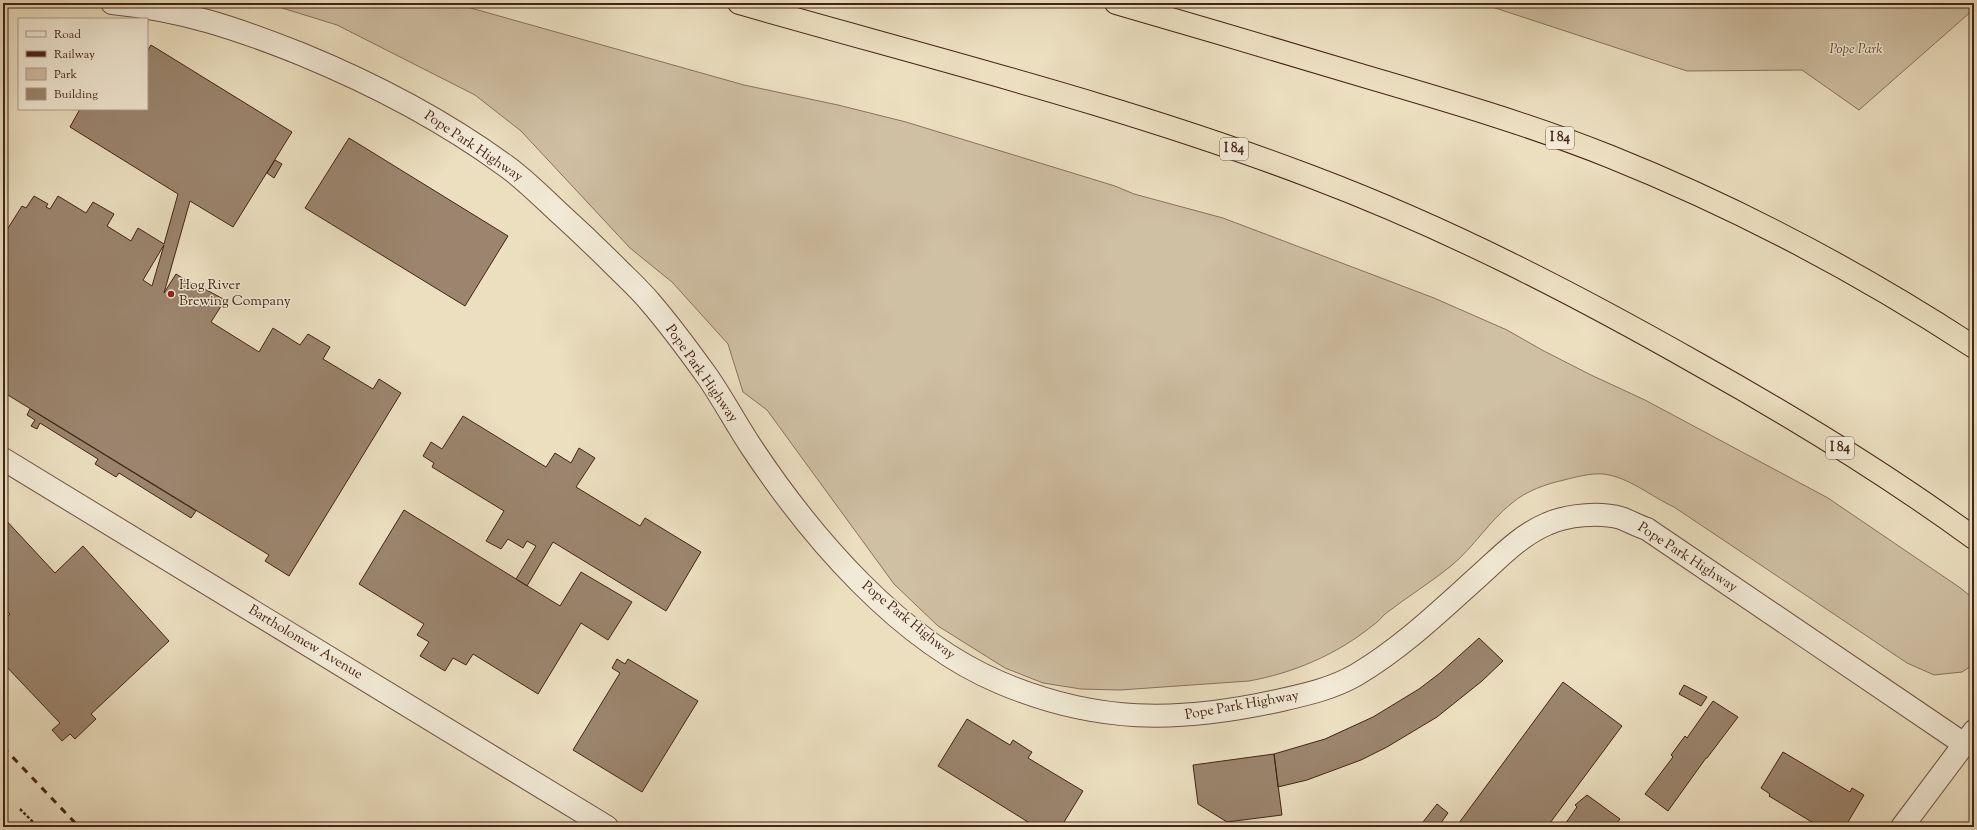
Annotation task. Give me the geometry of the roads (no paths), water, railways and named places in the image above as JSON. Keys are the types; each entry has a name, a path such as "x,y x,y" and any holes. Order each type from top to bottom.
{"highway":[{"name":"I 84","path":"739,3 1173,128 1313,177 1415,218 1498,256 1557,286 1729,381 1870,467 1974,538"},
{"name":"I 84","path":"1116,3 1446,100 1545,132 1609,156 1692,192 1778,233 1878,288 1974,347"}],"street":[{"name":"Pope Park Highway","path":"112,3 149,7 204,19 257,36 347,73 432,117 510,169 578,230 648,300 707,377 754,450 801,515 860,583 928,642 961,664 999,683 1080,709 1136,716 1201,715 1250,707 1309,694 1353,677 1400,645 1519,540 1550,522 1582,516 1617,517 1646,529 1969,737"},
{"name":"Bartholomew Avenue","path":"3,459 607,827"},
{"path":"1902,827 1969,737"}],"railway":[{"path":"3,747 79,827"}],"place":[{"name":"Hog River Brewing Company","path":"171,294"}],"park label":[{"name":"Pope Park","path":"1856,50"}]}
